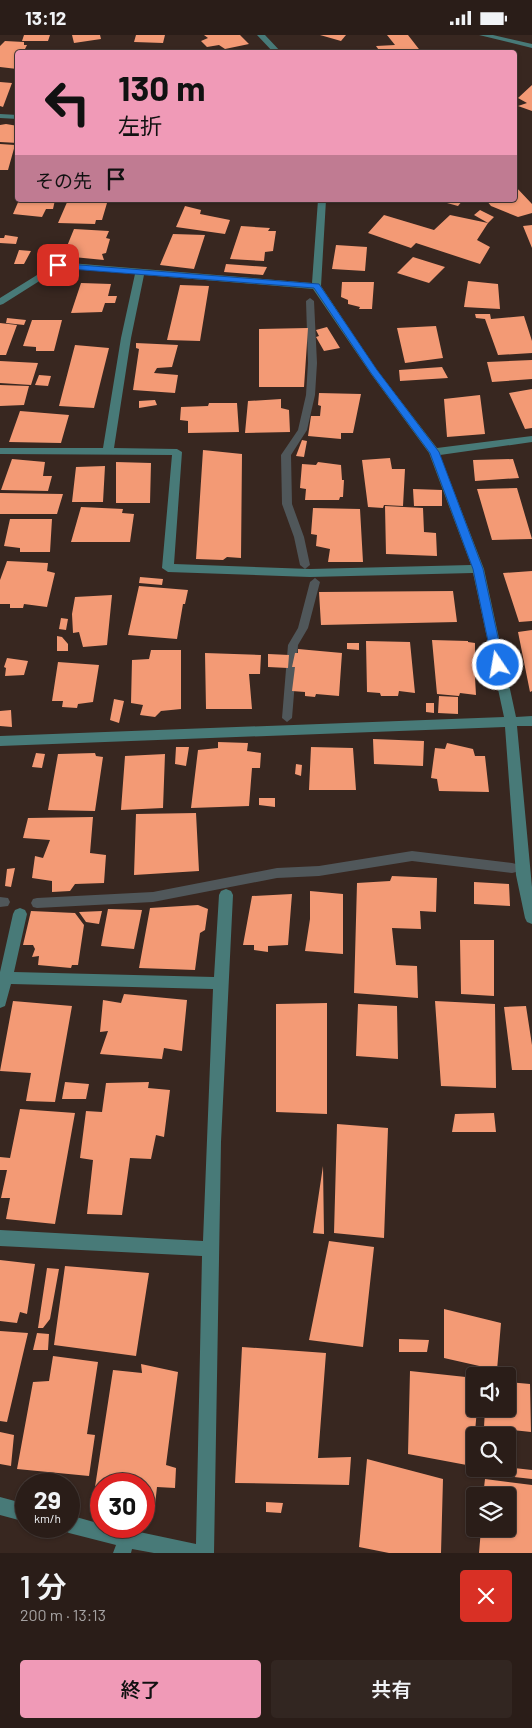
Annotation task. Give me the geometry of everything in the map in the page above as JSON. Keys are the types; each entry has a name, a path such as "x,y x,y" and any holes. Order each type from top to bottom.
{"street":[{"path":"261,35 276,50"},
{"path":"483,35 532,46"},
{"path":"0,116 15,117"},
{"path":"322,202 316,286 374,371 434,452 478,569 511,722 523,875 532,917"},
{"path":"0,302 58,265 316,286"},
{"path":"108,451 126,338 140,272"},
{"path":"434,452 532,439"},
{"path":"0,451 177,452 168,568 310,573 478,569"},
{"path":"0,741 532,721"},
{"path":"205,1553 210,1249 219,983 226,895"},
{"path":"0,1002 20,914"},
{"path":"6,978 219,983"},
{"path":"0,1238 210,1249"},
{"path":"0,1506 15,1510"},
{"path":"80,1528 124,1546 200,1553"}],"building":[{"path":"24,35 50,35 48,41 22,41"},
{"path":"72,35 100,35 101,39 74,43"},
{"path":"136,35 165,35 163,43 134,42"},
{"path":"204,35 240,35 249,44 225,49 219,45 207,47 201,41 208,38"},
{"path":"320,35 346,35 341,41"},
{"path":"387,35 408,35 420,50 379,50 376,46 395,45"},
{"path":"5,41 24,42 24,45 27,45 24,50 15,50 15,69 0,67 0,46"},
{"path":"0,82 12,83 3,107 0,106"},
{"path":"532,85 532,111 518,106 527,103 518,98"},
{"path":"0,125 15,126 15,143 0,142"},
{"path":"0,144 15,145 8,170 0,170"},
{"path":"517,188 532,204 532,213 518,217 491,206 488,202 517,202"},
{"path":"18,202 55,202 53,209 46,209 42,217 13,214"},
{"path":"67,202 107,203 102,220 96,220 95,224 58,223"},
{"path":"443,202 461,202 458,206"},
{"path":"185,206 201,210 200,214 230,220 225,234 176,227"},
{"path":"480,210 494,217 488,223 474,215"},
{"path":"384,215 434,230 450,215 488,223 477,240 490,247 480,264 416,243 411,248 368,233"},
{"path":"532,225 532,248 523,226"},
{"path":"241,226 270,228 268,231 276,231 273,251 265,252 264,261 230,259"},
{"path":"74,229 109,231 106,238 110,239 106,253 102,254 104,260 63,256"},
{"path":"173,234 205,235 194,269 160,265"},
{"path":"5,235 18,237 16,244 0,243 0,238 4,238"},
{"path":"336,245 367,247 365,271 332,269"},
{"path":"19,250 31,251 24,264 14,264"},
{"path":"413,257 445,267 429,283 397,273"},
{"path":"226,264 267,267 263,275 224,272"},
{"path":"468,281 498,284 500,309 464,307"},
{"path":"342,282 374,282 372,309 359,309 360,307 348,304 348,300 341,297"},
{"path":"81,283 111,284 108,296 117,296 115,303 105,303 102,312 71,313"},
{"path":"180,285 209,286 200,341 167,340"},
{"path":"475,314 490,314 491,319 524,316 532,341 532,353 498,355 485,319 476,318"},
{"path":"7,318 26,320 24,325 6,323"},
{"path":"32,320 62,320 54,351 36,351 36,347 23,346"},
{"path":"0,323 17,325 6,355 0,355"},
{"path":"436,326 443,358 405,363 397,328"},
{"path":"327,327 340,348 324,351 316,337 319,336 316,330"},
{"path":"308,328 304,387 259,387 259,329"},
{"path":"136,343 178,345 172,367 157,368 154,373 178,375 175,393 133,390 139,349 136,348"},
{"path":"75,345 109,348 94,408 59,406"},
{"path":"532,360 532,379 492,382 487,362"},
{"path":"0,361 38,363 31,385 0,383"},
{"path":"442,367 448,378 400,381 399,370"},
{"path":"39,375 51,376 48,386 35,385"},
{"path":"0,385 29,386 24,405 0,406"},
{"path":"532,389 532,428 525,429 509,393"},
{"path":"319,393 361,394 353,433 341,433 341,439 308,436 311,416 320,416 321,406 318,405"},
{"path":"480,395 485,434 447,437 444,399"},
{"path":"281,399 281,408 289,410 290,432 245,433 248,401"},
{"path":"155,400 157,405 139,408 139,401"},
{"path":"209,403 237,403 239,432 188,433 188,421 180,420 181,407 208,406"},
{"path":"20,411 69,415 61,443 9,442"},
{"path":"302,440 307,441 304,457 296,456"},
{"path":"203,450 242,454 241,558 227,557 223,560 196,559"},
{"path":"390,458 392,469 405,469 403,506 384,505 383,508 368,507 362,460"},
{"path":"12,459 45,462 43,476 52,476 48,491 1,490"},
{"path":"513,459 519,478 475,481 473,460"},
{"path":"116,462 151,463 150,503 116,503"},
{"path":"318,462 341,465 342,480 344,480 343,497 340,497 339,500 305,500 306,489 300,488 302,464 316,465"},
{"path":"105,466 103,502 72,502 76,467"},
{"path":"517,488 532,539 492,540 477,489"},
{"path":"413,489 442,490 442,506 414,506"},
{"path":"0,493 63,494 57,514 0,514"},
{"path":"385,506 423,508 424,532 436,533 437,556 386,554"},
{"path":"81,507 123,509 122,513 134,514 130,542 71,542"},
{"path":"313,508 360,509 363,562 328,562 330,549 316,546 317,535 311,534"},
{"path":"10,519 52,519 50,552 20,552 20,548 4,546"},
{"path":"7,561 48,563 47,571 55,573 47,607 24,604 23,608 10,608 10,604 0,604 0,580"},
{"path":"532,571 532,621 519,622 503,573"},
{"path":"140,577 163,579 162,585 139,583"},
{"path":"139,586 188,590 185,604 183,604 177,639 128,635"},
{"path":"453,591 457,622 321,625 319,592"},
{"path":"112,595 107,645 83,647 79,632 73,633 72,614 75,597"},
{"path":"61,618 68,619 66,630 59,629"},
{"path":"532,630 532,691 530,692 518,632"},
{"path":"57,636 62,637 68,644 68,651 57,651"},
{"path":"432,640 468,641 475,643 475,658 478,659 479,677 475,677 476,695 460,693 459,696 437,694"},
{"path":"366,641 410,642 415,693 399,691 398,696 381,696 380,693 367,692"},
{"path":"347,643 359,643 359,650 347,649"},
{"path":"298,649 342,653 339,696 316,694 315,697 305,696 305,692 292,691 295,667 292,667 295,653 298,653"},
{"path":"151,650 181,650 181,709 161,711 155,717 140,715 143,705 131,703 132,660 149,659"},
{"path":"205,653 261,655 260,674 249,674 252,709 206,709"},
{"path":"268,654 289,655 288,668 268,667"},
{"path":"7,658 28,661 24,675 5,676 6,668 4,667"},
{"path":"58,662 99,665 93,702 78,704 77,708 62,707 63,701 52,701"},
{"path":"439,696 458,697 458,714 438,713"},
{"path":"114,699 124,701 119,723 110,720"},
{"path":"426,703 434,703 434,713 426,712"},
{"path":"11,710 12,727 0,726 0,711"},
{"path":"373,739 424,741 423,766 374,764"},
{"path":"218,742 248,743 247,751 261,753 260,768 252,768 249,806 191,808 198,750 218,748"},
{"path":"447,743 473,749 475,756 485,756 489,792 439,791 437,779 431,778 435,748 445,749"},
{"path":"176,747 189,747 186,766 175,764"},
{"path":"311,747 353,748 356,790 309,790"},
{"path":"36,753 45,754 42,768 32,767"},
{"path":"95,753 96,756 103,757 95,811 48,810 58,754"},
{"path":"165,754 163,808 121,810 125,756"},
{"path":"296,764 302,765 301,776 295,774"},
{"path":"259,798 275,798 275,807 259,805"},
{"path":"196,813 199,871 134,875 136,814"},
{"path":"93,817 90,853 106,855 104,883 75,884 70,891 52,892 52,881 32,878 35,856 43,858 50,840 23,838 28,818"},
{"path":"15,868 11,887 5,886 7,869"},
{"path":"392,876 437,878 436,912 420,911 421,929 392,928 396,965 417,966 418,998 354,993 357,883 390,881"},
{"path":"474,882 509,884 510,906 474,904"},
{"path":"310,891 343,894 343,954 305,951 310,919"},
{"path":"292,894 288,945 268,946 268,952 254,950 254,945 243,945 252,896"},
{"path":"198,905 208,909 205,930 200,933 195,970 139,968 150,908"},
{"path":"108,909 142,910 134,949 101,946"},
{"path":"31,911 75,913 84,925 78,965 72,965 71,968 38,965 39,956 32,957 35,949 33,945 23,945"},
{"path":"102,911 99,924 86,922 79,912"},
{"path":"460,940 494,940 494,996 461,994"},
{"path":"124,994 187,1000 182,1051 164,1048 162,1059 100,1054 108,1031 100,1032 103,1000 121,1003"},
{"path":"13,1001 72,1006 55,1102 26,1101 31,1073 0,1071"},
{"path":"435,1001 495,1004 496,1088 441,1086"},
{"path":"327,1003 327,1114 276,1112 276,1004"},
{"path":"358,1004 397,1006 398,1059 356,1056"},
{"path":"526,1006 532,1045 532,1070 512,1070 504,1007"},
{"path":"65,1082 89,1084 86,1099 62,1099"},
{"path":"149,1082 148,1088 170,1090 164,1137 156,1135 151,1159 130,1158 122,1215 87,1214 93,1160 80,1158 86,1111 102,1112 106,1083"},
{"path":"20,1109 75,1113 55,1224 6,1219 10,1198 1,1198 7,1170 0,1170 0,1157 10,1158"},
{"path":"494,1113 496,1132 452,1132 455,1114"},
{"path":"337,1124 388,1128 384,1238 334,1233"},
{"path":"323,1166 324,1234 313,1233"},
{"path":"329,1241 374,1247 363,1347 309,1340"},
{"path":"0,1260 35,1264 27,1314 20,1312 17,1323 0,1321"},
{"path":"65,1266 149,1273 136,1356 54,1345"},
{"path":"47,1268 59,1269 50,1319 43,1328 38,1328"},
{"path":"444,1309 501,1323 497,1367 484,1367 444,1358"},
{"path":"0,1331 28,1333 7,1422 0,1421"},
{"path":"37,1333 49,1334 48,1350 33,1350"},
{"path":"399,1339 429,1340 427,1352 399,1352"},
{"path":"242,1347 326,1353 318,1458 351,1457 349,1485 235,1483"},
{"path":"53,1356 98,1362 87,1434 95,1435 89,1476 80,1475 80,1473 17,1469 33,1382 49,1381"},
{"path":"141,1364 178,1372 166,1465 176,1468 175,1488 157,1487 155,1505 155,1473 97,1473 113,1370 142,1373"},
{"path":"410,1371 466,1377 466,1417 476,1417 475,1427 466,1427 466,1465 408,1454"},
{"path":"516,1383 530,1384 531,1432 516,1430 516,1427 484,1427 485,1417 516,1417"},
{"path":"0,1432 14,1435 11,1466 0,1464"},
{"path":"367,1459 443,1479 441,1553 389,1553 359,1547"},
{"path":"516,1468 532,1470 532,1479 514,1477 516,1477"},
{"path":"485,1479 532,1485 532,1553 479,1553 480,1537 516,1537 516,1487 484,1487"},
{"path":"266,1502 283,1503 281,1513 266,1512"}],"waterway":[{"path":"305,565 299,537 287,504 286,455 302,430 308,410 312,379 310,301"},
{"path":"287,718 293,645 303,628 315,582"},
{"path":"37,903 153,897 277,873 319,871 412,856 512,868"}],"route":[{"path":"58,265 316,286 374,371 434,452 478,569 498,665"}]}
